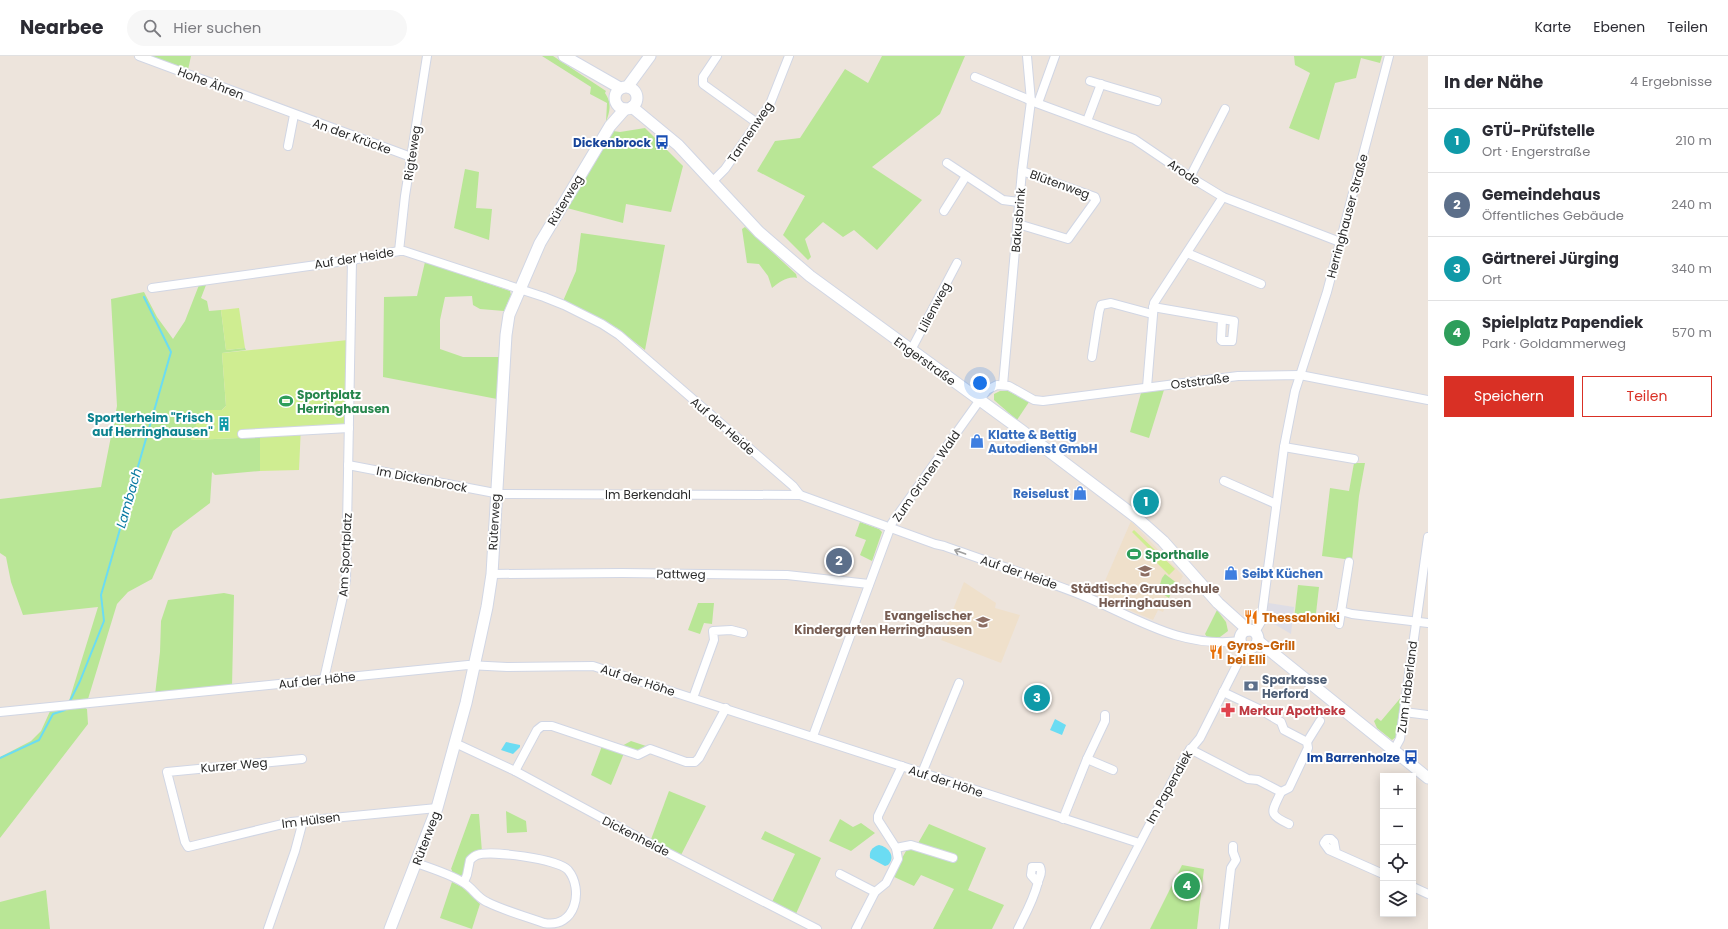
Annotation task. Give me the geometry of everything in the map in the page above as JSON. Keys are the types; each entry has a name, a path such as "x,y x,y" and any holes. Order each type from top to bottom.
{"main road":[{"name":"Engerstraße","path":"564,56 626,98 670,140 675,142 759,232 800,268 1081,474 1136,517 1163,541 1249,639 1288,668 1292,669 1428,778"},
{"name":"Rüterweg","path":"390,929 437,808 455,743 487,607 492,574 507,324 509,315 540,243 610,126 612,117 626,98 650,56"}],"street":[{"name":"Hohe Ähren","path":"139,56 261,102"},
{"name":"Rigteweg","path":"399,251 411,157 427,56"},
{"path":"717,56 703,77 703,84 757,123"},
{"name":"Tannenweg","path":"712,182 725,169 770,104 789,56"},
{"name":"Bakusbrink","path":"1003,384 1022,170 1034,102 1027,56"},
{"path":"1034,102 1055,56"},
{"name":"Herringhauser Straße","path":"1300,374 1327,292 1388,56"},
{"name":"Arode","path":"975,77 1034,102 1087,120 1134,139 1190,177 1223,196 1340,242"},
{"path":"1090,81 1157,101"},
{"path":"1087,120 1101,84"},
{"name":"An der Krücke","path":"261,102 411,157"},
{"path":"1190,177 1225,109"},
{"path":"288,146 294,115"},
{"path":"947,163 1003,200 1019,202"},
{"name":"Blütenweg","path":"1018,224 1068,239 1095,202 1095,196 1022,170"},
{"path":"944,211 966,176"},
{"path":"1147,387 1154,303 1223,196"},
{"name":"Auf der Heide","path":"152,288 352,260 399,251 564,305 619,335 793,486 800,495 1054,585 1172,635 1189,640 1214,642 1249,639"},
{"path":"1187,253 1261,284"},
{"name":"Am Sportplatz","path":"324,679 346,580 352,260"},
{"name":"Lilienweg","path":"911,350 957,263"},
{"path":"1092,357 1101,305 1110,303 1222,319"},
{"name":"Oststraße","path":"1003,384 1015,388 1034,400 1043,401 1238,376 1300,374 1428,400"},
{"name":"Im Papendiek","path":"1095,929 1139,843 1190,749 1200,738 1249,639 1261,622 1284,448 1300,374"},
{"path":"980,400 991,387 1003,384"},
{"name":"Zum Grünen Wald","path":"813,736 890,528 980,400"},
{"path":"242,434 349,428"},
{"path":"1284,448 1354,459"},
{"name":"Im Dickenbrock","path":"348,465 496,493"},
{"path":"1224,481 1276,504"},
{"name":"Im Berkendahl","path":"496,493 800,495"},
{"name":"Zum Haberland","path":"1394,750 1400,739 1428,537"},
{"path":"1339,624 1349,562"},
{"name":"Pattweg","path":"492,574 622,573 786,575 869,584"},
{"path":"1341,611 1352,614 1415,623 1428,623"},
{"path":"693,698 714,640 713,631 731,630 743,633"},
{"name":"Auf der Höhe","path":"0,712 468,665 507,668 597,666 1139,843"},
{"path":"922,773 959,683"},
{"path":"1223,692 1259,709 1281,722 1284,730 1307,742"},
{"path":"515,771 537,730 542,726 552,726 638,755 650,749 686,762 695,762 699,758 726,708"},
{"path":"1404,712 1428,715"},
{"path":"1063,819 1087,759 1105,721 1105,716"},
{"path":"1289,824 1275,818 1273,811 1281,792 1288,788 1308,748 1307,742 1320,721"},
{"name":"Dickenheide","path":"455,743 515,771 641,839 818,929"},
{"path":"1190,749 1248,779 1258,780 1281,792"},
{"name":"Kurzer Weg","path":"188,847 179,820 167,772 302,759"},
{"path":"1087,759 1113,770"},
{"path":"856,929 875,892 886,883 898,859 896,848 878,820 878,816 902,766"},
{"name":"Im Hülsen","path":"188,847 274,825 437,808"},
{"path":"268,929 295,851 303,821"},
{"path":"896,848 911,845 953,858"},
{"path":"1224,929 1231,868 1236,860 1233,852 1233,846"},
{"path":"1336,853 1380,873"},
{"path":"416,863 464,882 474,893 487,903 548,925 561,924 567,920 571,916 575,905 575,887 572,875 567,870 555,863 516,855 476,855 470,860 464,882"},
{"path":"840,874 875,892"},
{"path":"1018,929 1037,891 1038,883"},
{"path":"1416,888 1428,894"}],"shaded area":[{"name":"Städtische Grundschule Herringhausen","path":"1131,521 1183,576 1173,595 1171,594 1163,612 1158,610 1153,620 1098,597"},
{"name":"Evangelischer Kindergarten Herringhausen","path":"964,582 996,603 995,608 1020,615 1001,663 941,640"},
{"path":"1268,603 1294,607 1291,634 1276,625 1266,623"}],"green space":[{"path":"151,56 191,56 188,70"},
{"path":"542,56 553,56 606,91 605,93 609,100 610,107 606,122 607,103 590,94 591,87"},
{"path":"882,56 965,56 940,114 872,167 922,200 877,250 854,230 843,237 823,222 805,239 811,257 808,260 783,235 805,196 757,171 775,141 800,138 845,69 868,83"},
{"path":"1294,56 1382,56 1380,63 1361,58 1356,78 1335,83 1319,140 1289,128 1310,73 1295,65"},
{"path":"645,128 683,166 671,212 626,204 623,223 567,208 613,131 620,132"},
{"path":"465,169 479,172 476,208 492,209 489,240 454,228"},
{"path":"745,227 796,274 797,278 787,279 772,288 768,276 759,264 747,263 742,229"},
{"path":"581,233 665,245 645,350 617,328 563,301 576,271"},
{"path":"425,262 510,291 511,295 504,311 480,309 473,305 472,296 445,297 440,320 440,349 463,357 499,357 497,399 383,377 384,297 417,296"},
{"path":"199,285 206,285 201,298 207,301 209,311 221,310 226,350 245,348 246,350 222,353 226,406 191,440 261,437 260,471 215,475 212,472 210,503 173,531 152,579 128,592 117,604 88,699 69,701 98,607 23,615 11,582 6,557 0,553 0,499 101,487 117,406 111,299 144,292 157,317 173,339 185,321"},
{"path":"239,308 245,348 226,350 221,310"},
{"name":"Sportplatz Herringhausen","path":"348,340 346,424 301,426 299,470 260,471 260,437 191,440 201,410 222,410 226,406 222,353"},
{"path":"1164,390 1149,438 1130,432 1141,393"},
{"path":"1000,391 1008,391 1029,402 1017,420 994,400 994,394"},
{"path":"1354,463 1365,463 1359,496 1352,560 1322,556 1330,488 1349,491"},
{"path":"860,522 879,529 882,532 872,561 860,555 866,540 855,536"},
{"path":"1134,530 1175,569 1169,575 1150,556 1153,553 1132,532"},
{"path":"1165,574 1178,584 1173,594 1171,593 1169,598 1158,591 1162,578"},
{"path":"1298,585 1319,587 1315,622 1294,619"},
{"path":"224,593 234,595 232,687 155,695 160,652 161,621 168,600"},
{"path":"698,603 714,603 712,624 704,623 700,634 688,630"},
{"path":"1217,610 1226,622 1228,631 1220,637 1207,637 1205,634"},
{"path":"1403,695 1396,737 1392,740 1377,728 1374,721 1377,718 1381,721"},
{"path":"82,706 87,709 88,724 0,838 0,757 31,741 41,731 51,709"},
{"path":"631,741 649,747 638,753 620,747"},
{"path":"602,746 624,753 611,785 591,775"},
{"path":"669,791 706,806 680,857 650,842"},
{"path":"506,811 526,821 527,832 507,833"},
{"path":"471,814 479,814 482,852 473,854 464,874 459,878 451,875 451,869"},
{"path":"840,819 853,827 861,823 875,833 851,851 829,841"},
{"path":"929,824 986,848 968,890 1004,905 992,929 933,929 954,889 921,875 914,886 892,876 906,851 917,845"},
{"path":"765,831 821,858 795,916 771,904 795,854 761,839"},
{"path":"1182,865 1204,869 1197,929 1150,929"},
{"path":"452,882 462,887 480,904 472,929 440,918"},
{"path":"46,890 50,929 0,929 0,902"}],"water":[{"path":"1055,719 1066,725 1062,735 1050,730"},
{"path":"506,742 520,745 520,747 513,754 501,750"},
{"path":"879,845 886,848 890,853 891,859 888,865 885,866 870,858 870,853 874,847"}],"waterway":[{"name":"Lambach","path":"70,701 80,681 104,621 101,595 171,352 144,297"},
{"name":"Lambach","path":"0,758 39,740 53,714 65,710"}],"place":[{"name":"Dickenbrock","path":"662,142"},
{"name":"Sportplatz Herringhausen","path":"286,401"},
{"name":"Sportlerheim \"Frisch auf Herringhausen\"","path":"224,424"},
{"name":"Klatte & Bettig Autodienst GmbH","path":"977,441"},
{"name":"Reiselust","path":"1080,493"},
{"name":"GTÜ-Prüfstelle","path":"1146,502"},
{"name":"Sporthalle","path":"1134,554"},
{"name":"Gemeindehaus","path":"839,561"},
{"name":"Städtische Grundschule Herringhausen","path":"1145,571"},
{"name":"Seibt Küchen","path":"1231,573"},
{"name":"Thessaloniki","path":"1251,617"},
{"name":"Evangelischer Kindergarten Herringhausen","path":"983,622"},
{"name":"Gyros-Grill bei Elli","path":"1216,652"},
{"name":"Sparkasse Herford","path":"1251,686"},
{"name":"Gärtnerei Jürging","path":"1037,698"},
{"name":"Merkur Apotheke","path":"1228,710"},
{"name":"Im Barrenholze","path":"1411,757"},
{"name":"Spielplatz Papendiek","path":"1187,886"}]}
